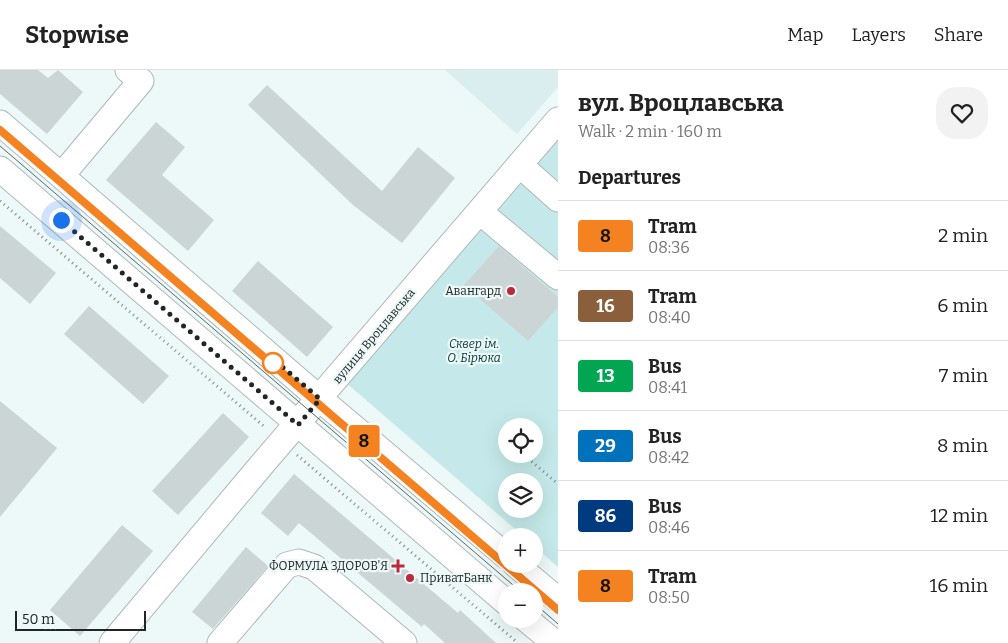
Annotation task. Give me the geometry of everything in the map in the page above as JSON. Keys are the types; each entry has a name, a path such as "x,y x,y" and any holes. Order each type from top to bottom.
{"street":[{"path":"62,175 141,81 128,70"},
{"name":"вулиця Вроцлавська","path":"112,643 558,120"},
{"path":"0,123 320,399 498,549"},
{"path":"520,165 558,199"},
{"path":"0,169 290,434 498,596"},
{"path":"480,212 558,277"},
{"path":"220,643 287,565 299,562 314,568 404,643"},
{"path":"526,573 558,600"},
{"path":"537,628 555,643"}],"path":[{"path":"0,202 290,434 518,643"},
{"path":"533,463 558,484"}],"shaded area":[{"path":"445,70 558,70 558,87 517,134"}],"green space":[{"name":"Сквер ім. О. Бірюка","path":"558,122 558,567 543,554 543,528 514,528 502,518 543,518 543,473 498,473 498,514 344,381"}],"building":[{"path":"0,70 38,70 48,78 58,70 83,92 47,134 0,94"},
{"path":"267,85 382,191 418,147 455,178 402,243 353,205 248,105"},
{"path":"156,122 185,147 162,175 214,220 188,251 106,180"},
{"path":"0,226 56,273 30,304 0,278"},
{"name":"Авангард","path":"499,246 558,297 558,307 528,341 464,285"},
{"path":"258,261 333,327 307,357 232,291"},
{"path":"89,306 169,376 143,404 64,334"},
{"path":"0,401 57,448 0,517"},
{"path":"223,413 249,437 178,515 152,491"},
{"path":"294,474 458,613 460,610 496,643 445,643 424,624 422,627 299,523 288,536 261,513"},
{"path":"122,525 153,551 80,636 50,610"},
{"path":"246,547 268,566 213,629 192,612"}],"tram line":[{"path":"0,130 558,610"},
{"name":"8","path":"0,130 327,409 558,610"},
{"path":"0,146 511,583"},
{"path":"543,611 558,624"}],"place":[{"name":"Авангард","path":"511,291"},
{"name":"ФОРМУЛА ЗДОРОВ'Я","path":"398,566"},
{"name":"ПриватБанк","path":"410,578"}],"route":[{"path":"61,220 298,425 320,399 272,358 273,363"}]}
